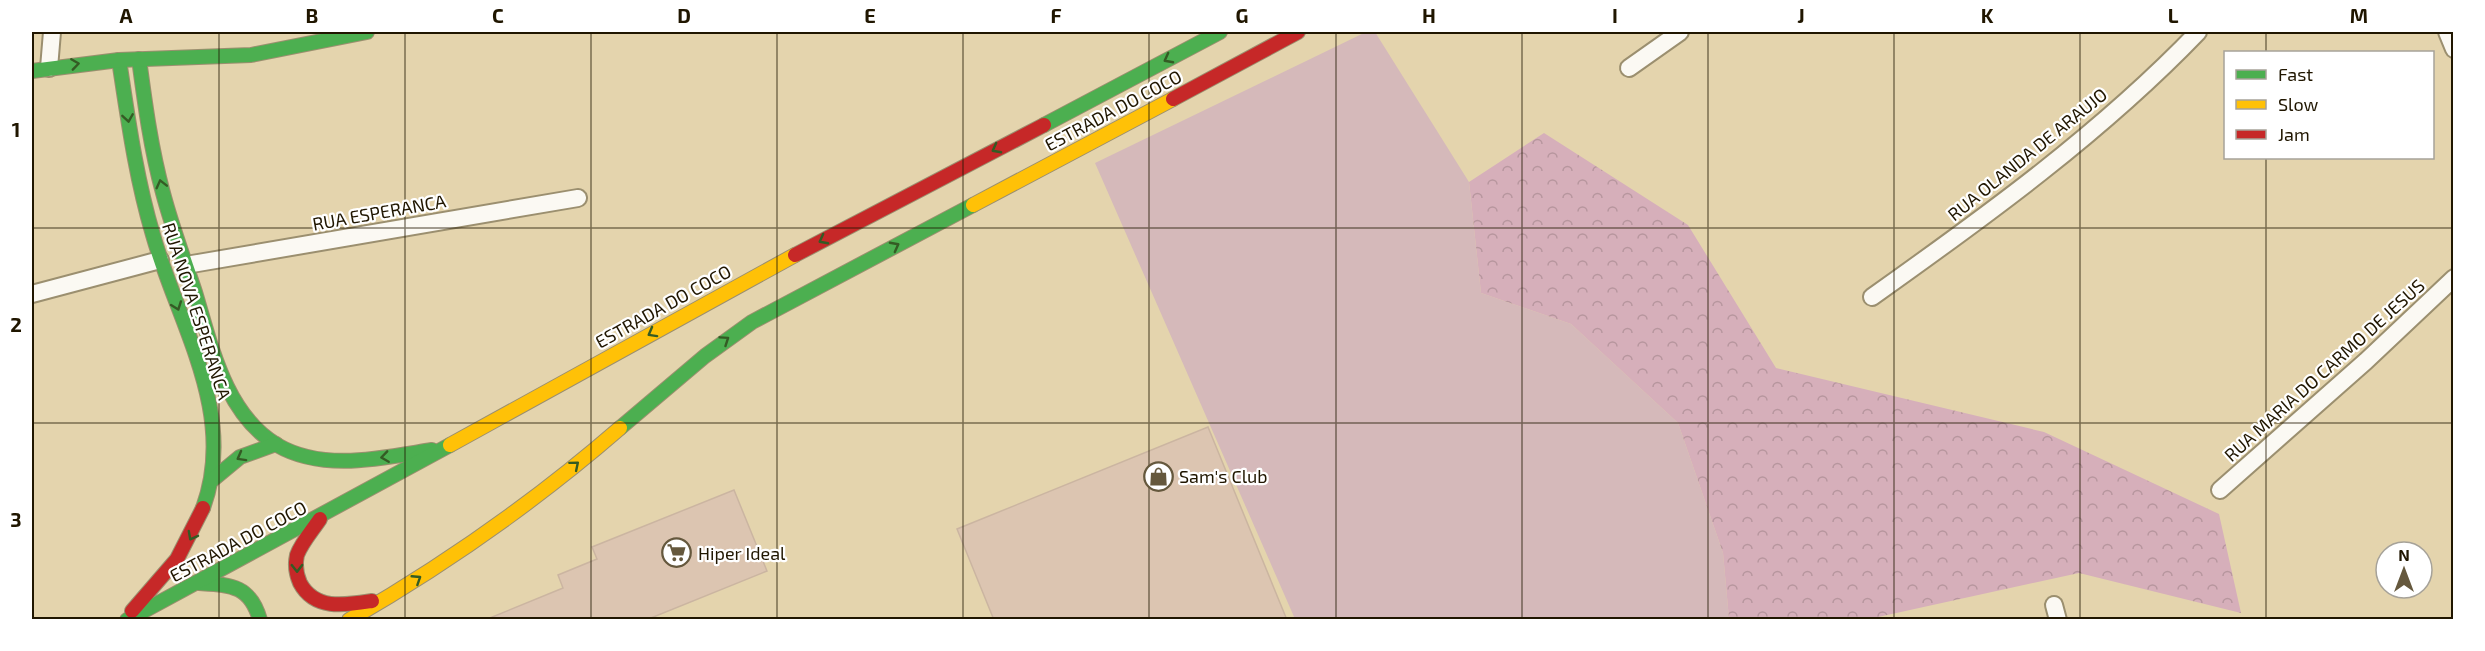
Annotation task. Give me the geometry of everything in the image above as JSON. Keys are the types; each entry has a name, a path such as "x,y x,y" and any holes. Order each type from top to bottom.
{"main road":[{"path":"32,71 119,60 251,55 368,32"},
{"name":"ESTRADA DO COCO","path":"125,620 322,517 738,286 1220,32"},
{"name":"ESTRADA DO COCO","path":"349,620 386,599 518,509 571,469 717,345 752,322 1298,32"},
{"name":"RUA NOVA ESPERANCA","path":"139,59 156,164 168,211 229,389 254,427 276,444 324,461 344,462 443,448"},
{"name":"RUA NOVA ESPERANCA","path":"119,60 137,169 160,260 210,399 213,423 212,481 198,524 185,549 125,620"},
{"path":"212,481 240,457 276,444"},
{"path":"322,517 304,542 297,559 297,578 304,591 314,600 328,605 386,599"},
{"path":"199,583 230,585 243,590 254,599 260,620"}],"street":[{"path":"49,68 52,32"},
{"path":"1629,68 1680,32"},
{"name":"RUA OLANDA DE ARAUJO","path":"1872,297 1984,217 2077,141 2198,32"},
{"path":"2447,32 2454,49"},
{"name":"RUA ESPERANCA","path":"186,265 578,198"},
{"path":"32,294 160,260"},
{"name":"RUA MARIA DO CARMO DE JESUS","path":"2220,490 2366,361 2454,278"}],"shaded area":[{"path":"1366,32 1375,32 1469,182 1481,293 1571,324 1678,423 1723,553 1729,619 1295,619 1095,163"}],"green space":[{"path":"1544,133 1688,225 1776,368 2044,432 2219,514 2241,613 2079,573 1869,619 1729,619 1723,553 1678,423 1571,324 1481,293 1469,182"}],"building":[{"name":"Sam's Club","path":"1208,427 1287,620 994,620 957,529"},
{"name":"Hiper Ideal","path":"734,490 767,571 646,620 485,620 563,588 558,575 597,559 592,547"}],"traffic: fast":[{"path":"32,71 119,60 251,55 367,32"},
{"path":"1044,125 1220,32"},
{"path":"139,59 152,143 174,231 214,356 232,397 244,415 259,432 277,445 314,458 353,461 432,450"},
{"path":"119,60 133,148 147,214 189,335 209,403 213,438 212,473 203,508"},
{"path":"620,428 705,356 752,322 973,205"},
{"path":"211,481 240,457 276,444"},
{"path":"127,620 450,445"},
{"path":"199,583 230,586 245,593 256,608 260,620"}],"traffic: slow":[{"path":"973,205 1173,99"},
{"path":"450,445 795,255"},
{"path":"349,620 420,577 523,506 620,428"}],"traffic: jam":[{"path":"1173,99 1298,32"},
{"path":"795,255 1044,125"},
{"path":"132,611 177,559 203,508"},
{"path":"320,519 297,555 296,569 300,583 306,592 323,602 352,604 372,601"}],"place":[{"name":"Sam's Club","path":"1158,476"},
{"name":"Hiper Ideal","path":"677,553"}]}
